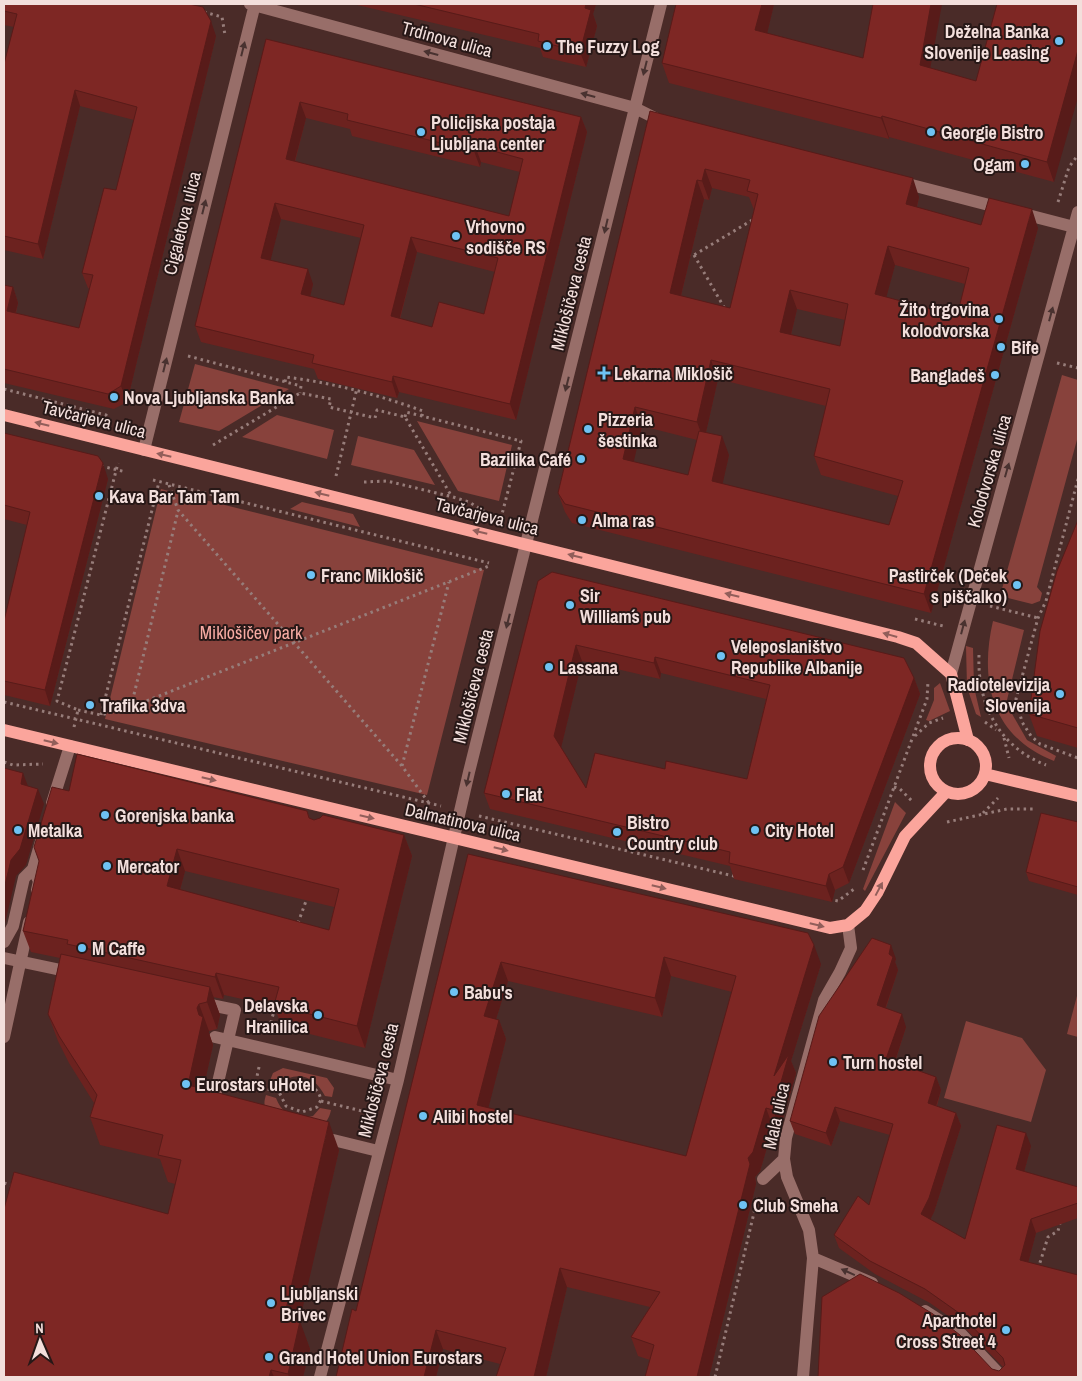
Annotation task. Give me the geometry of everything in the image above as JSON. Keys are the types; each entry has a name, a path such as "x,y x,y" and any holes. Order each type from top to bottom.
{"main road":[{"name":"Tavčarjeva ulica","path":"4,415 898,637 916,643 951,674"},
{"name":"Kolodvorska ulica","path":"951,674 968,740"},
{"name":"Dalmatinova ulica","path":"4,730 71,740 330,808 830,928 848,925"},
{"path":"950,738 968,740 976,744 984,756 985,774 973,790 960,794 946,792 938,787 930,775 929,766 932,753 938,745 950,738"},
{"path":"985,774 1078,796"},
{"path":"848,925 865,911 877,893 905,836 946,792"}],"street":[{"name":"Trdinova ulica","path":"253,4 635,108 659,121 678,126"},
{"name":"Cigaletova ulica","path":"144,450 253,4"},
{"name":"Miklošičeva cesta","path":"320,1377 368,1188 398,1080 460,811 661,4"},
{"path":"888,179 1076,227"},
{"name":"Kolodvorska ulica","path":"951,674 1076,227 1078,212"},
{"path":"4,942 13,926 24,878 32,869 67,760 71,740"},
{"path":"326,822 330,808"},
{"path":"4,1037 39,881 32,869"},
{"name":"Mala ulica","path":"803,1377 813,1258 809,1230 790,1186 784,1159 790,1119 824,1000 851,948 848,925"},
{"path":"4,958 83,975"},
{"path":"188,999 235,1010 228,1040 217,1110"},
{"path":"215,1037 398,1080"},
{"path":"307,1133 378,1151"},
{"path":"763,1179 784,1159"},
{"path":"813,1258 884,1289"},
{"path":"910,1302 961,1334 1002,1377"}],"path":[{"path":"196,10 222,17 226,34"},
{"path":"694,255 756,218"},
{"path":"683,252 694,255 728,314"},
{"path":"168,351 301,386 300,393"},
{"path":"1057,363 1078,368"},
{"path":"285,382 286,377 317,381 397,401 423,411 422,416 406,412 405,417"},
{"name":"Tavčarjeva ulica","path":"4,389 106,415 109,419"},
{"path":"336,476 357,390"},
{"path":"213,445 300,393 331,399 330,407 375,418 377,410 405,417 453,497"},
{"name":"Tavčarjeva ulica","path":"358,480 387,481 453,497 469,502 501,518 521,441 422,416"},
{"path":"205,443 222,447"},
{"path":"119,457 57,701 78,710 101,715 131,707 489,564 153,480"},
{"path":"98,465 126,472"},
{"path":"326,473 343,477"},
{"path":"1078,479 1046,601 1038,618 1016,699 1022,722 1031,736 1040,744 1078,758"},
{"path":"101,715 159,482"},
{"path":"169,485 178,510 296,642 402,766 429,803"},
{"path":"131,707 178,510"},
{"path":"402,766 450,581"},
{"path":"990,606 1038,618"},
{"path":"980,648 980,681 988,710 999,732 1014,747 1050,767"},
{"path":"860,877 927,699 928,678"},
{"name":"Dalmatinova ulica","path":"4,702 447,808"},
{"path":"71,740 78,710"},
{"path":"894,787 900,789 916,804"},
{"path":"938,825 1007,808 1040,810"},
{"name":"Dalmatinova ulica","path":"476,815 742,878"},
{"path":"826,898 838,900 857,886"},
{"path":"296,927 306,900"},
{"path":"276,1002 255,1086 279,1092"},
{"path":"279,1092 288,1084 303,1082 317,1090 321,1101"},
{"path":"279,1092 282,1102 296,1111 314,1109 321,1101"},
{"path":"321,1101 387,1118"},
{"path":"715,1377 763,1179"},
{"path":"4,1183 20,1188"},
{"path":"1037,1272 1048,1237 1058,1231 1061,1222"}],"green space":[{"path":"195,364 289,389 219,431 179,422"},
{"path":"1062,375 1078,380 1078,436 1037,587 1042,593 1040,601 1032,604 1000,596"},
{"path":"277,415 334,430 327,459 242,437"},
{"path":"417,421 512,445 499,501 458,491"},
{"path":"358,436 414,450 435,485 351,465"},
{"name":"Miklošičev park","path":"161,489 484,570 427,795 105,719"},
{"path":"302,502 353,514 360,527 290,509"},
{"path":"993,621 1024,630 1007,700 1004,700 1027,740 1056,756 1054,761 1033,751 1016,737 1004,722 995,704 990,685 988,665"},
{"path":"966,646 973,648 974,687 981,717 976,714 967,687"},
{"path":"940,683 950,711 929,721 926,720 934,700 934,688"},
{"path":"895,802 906,813 865,891 863,889"},
{"path":"1078,992 1078,1037 1067,1034"},
{"path":"966,1021 1022,1038 1046,1070 1031,1122 944,1098"},
{"path":"283,1068 327,1078 334,1088 332,1097 325,1096 316,1084 304,1077 292,1077 278,1085 269,1083 273,1073"},
{"path":"266,1095 276,1098 285,1112 295,1116 313,1116 320,1108 331,1110 330,1114 324,1123 315,1126 272,1116 265,1107"}],"building":[{"path":"4,4 189,4 203,7 211,21 121,386 108,394 4,369 4,285 13,287 7,311 79,328 93,275 82,273 104,188 116,190 137,107 75,90 38,244 4,236 4,64 17,14 4,11"},
{"path":"414,4 586,4 585,8 591,10 580,52 538,41 539,34"},
{"path":"676,4 762,4 755,30 863,58 873,4 931,4 920,65 976,81 997,4 1078,4 1078,50 1047,162 882,116 881,118 662,63"},
{"name":"Vrhovno sodišče RS","path":"266,39 581,117 510,404 393,376 392,382 312,363 314,355 195,326","holes":["300,102 348,114 347,120 474,151 475,146 523,159 509,216 286,159","275,203 364,225 344,305 301,294 308,269 261,258","411,237 498,258 484,314 439,302 432,327 391,316"]},
{"path":"650,111 913,178 906,204 981,225 989,198 1032,209 924,594 565,504 558,493","holes":["705,169 750,180 747,191 758,194 730,308 670,293 697,180 702,181","888,246 969,268 957,316 875,294","790,290 848,304 840,346 780,332","711,360 830,389 814,456 903,481 889,525 712,481 722,436 699,431 688,475 623,459 635,407 697,422"]},
{"path":"4,433 98,456 103,463 45,690 4,681 4,621 30,512 4,505"},
{"name":"Radiotelevizija Slovenija","path":"1078,520 1078,728 1029,714 1040,631 1057,571"},
{"path":"552,572 904,658 914,678 843,867 829,874 826,886 729,863 730,852 484,793 538,581","holes":["576,645 654,663 655,657 770,685 747,779 666,761 665,769 595,753 586,788 554,736"]},
{"path":"77,754 307,811 309,818 314,820 323,815 404,835 357,1026 274,1005 279,987 216,973 215,977 67,944 68,940 23,931 39,861 34,847 52,787 69,791","holes":["177,849 339,889 329,930 167,886"]},
{"name":"Metalka","path":"4,768 23,773 21,784 38,789 20,849 11,860 4,889"},
{"path":"1041,813 1078,822 1078,887 1026,872"},
{"path":"468,854 808,933 814,945 774,1076 789,1054 773,1110 766,1108 753,1152 748,1158 750,1164 697,1377 645,1377 654,1345 631,1337 660,1292 560,1268 534,1377 496,1377 506,1348 436,1330 424,1377 336,1377 352,1309 356,1311","holes":["664,957 736,976 686,1156 477,1105 499,1020 484,1016 501,962 655,998"]},
{"path":"872,938 891,945 889,954 893,957 877,1005 902,1014 886,1059 936,1077 928,1103 956,1113 929,1198 921,1214 965,1239 997,1125 1026,1133 1016,1169 1078,1187 1078,1203 1031,1219 1020,1260 1078,1275 1078,1377 818,1377 822,1297 860,1274 899,1293 933,1314 960,1335 992,1369 999,1371 1005,1365 1003,1358 959,1313 925,1289 870,1261 834,1235 858,1196 869,1205 893,1124 835,1107 826,1133 790,1121 819,1016"},
{"path":"61,954 210,987 207,1002 199,1004 197,1008 199,1015 203,1017 188,1085 329,1122 284,1318 300,1321 288,1374 271,1370 269,1377 4,1377 4,1209 14,1172 168,1214 181,1160 158,1155 163,1135 90,1117 97,1095 59,1036 48,1014"}],"place":[{"name":"Deželna Banka Slovenije Leasing","path":"1059,41"},
{"name":"The Fuzzy Log","path":"547,46"},
{"name":"Policijska postaja Ljubljana center","path":"421,132"},
{"name":"Georgie Bistro","path":"931,132"},
{"name":"Ogam","path":"1025,164"},
{"name":"Vrhovno sodišče RS","path":"456,236"},
{"name":"Žito trgovina kolodvorska","path":"999,319"},
{"name":"Bife","path":"1001,347"},
{"name":"Lekarna Miklošič","path":"604,373"},
{"name":"Bangladeš","path":"995,375"},
{"name":"Nova Ljubljanska Banka","path":"114,397"},
{"name":"Pizzeria šestinka","path":"588,429"},
{"name":"Bazilika Café","path":"581,459"},
{"name":"Kava Bar Tam Tam","path":"99,496"},
{"name":"Alma ras","path":"582,520"},
{"name":"Franc Miklošič","path":"311,575"},
{"name":"Pastirček (Deček s piščalko)","path":"1017,585"},
{"name":"Sir William´s pub","path":"570,605"},
{"name":"Veleposlaništvo Republike Albanije","path":"721,656"},
{"name":"Lassana","path":"549,667"},
{"name":"Radiotelevizija Slovenija","path":"1060,694"},
{"name":"Trafika 3dva","path":"90,705"},
{"name":"Flat","path":"506,794"},
{"name":"Gorenjska banka","path":"105,815"},
{"name":"Metalka","path":"18,830"},
{"name":"City Hotel","path":"755,830"},
{"name":"Bistro Country club","path":"617,832"},
{"name":"Mercator","path":"107,866"},
{"name":"M Caffe","path":"82,948"},
{"name":"Babu's","path":"454,992"},
{"name":"Delavska Hranilica","path":"318,1015"},
{"name":"Turn hostel","path":"833,1062"},
{"name":"Eurostars uHotel","path":"186,1084"},
{"name":"Alibi hostel","path":"423,1116"},
{"name":"Club Smeha","path":"743,1205"},
{"name":"Ljubljanski Brivec","path":"271,1303"},
{"name":"Aparthotel Cross Street 4","path":"1006,1330"},
{"name":"Grand Hotel Union Eurostars","path":"269,1357"}]}
